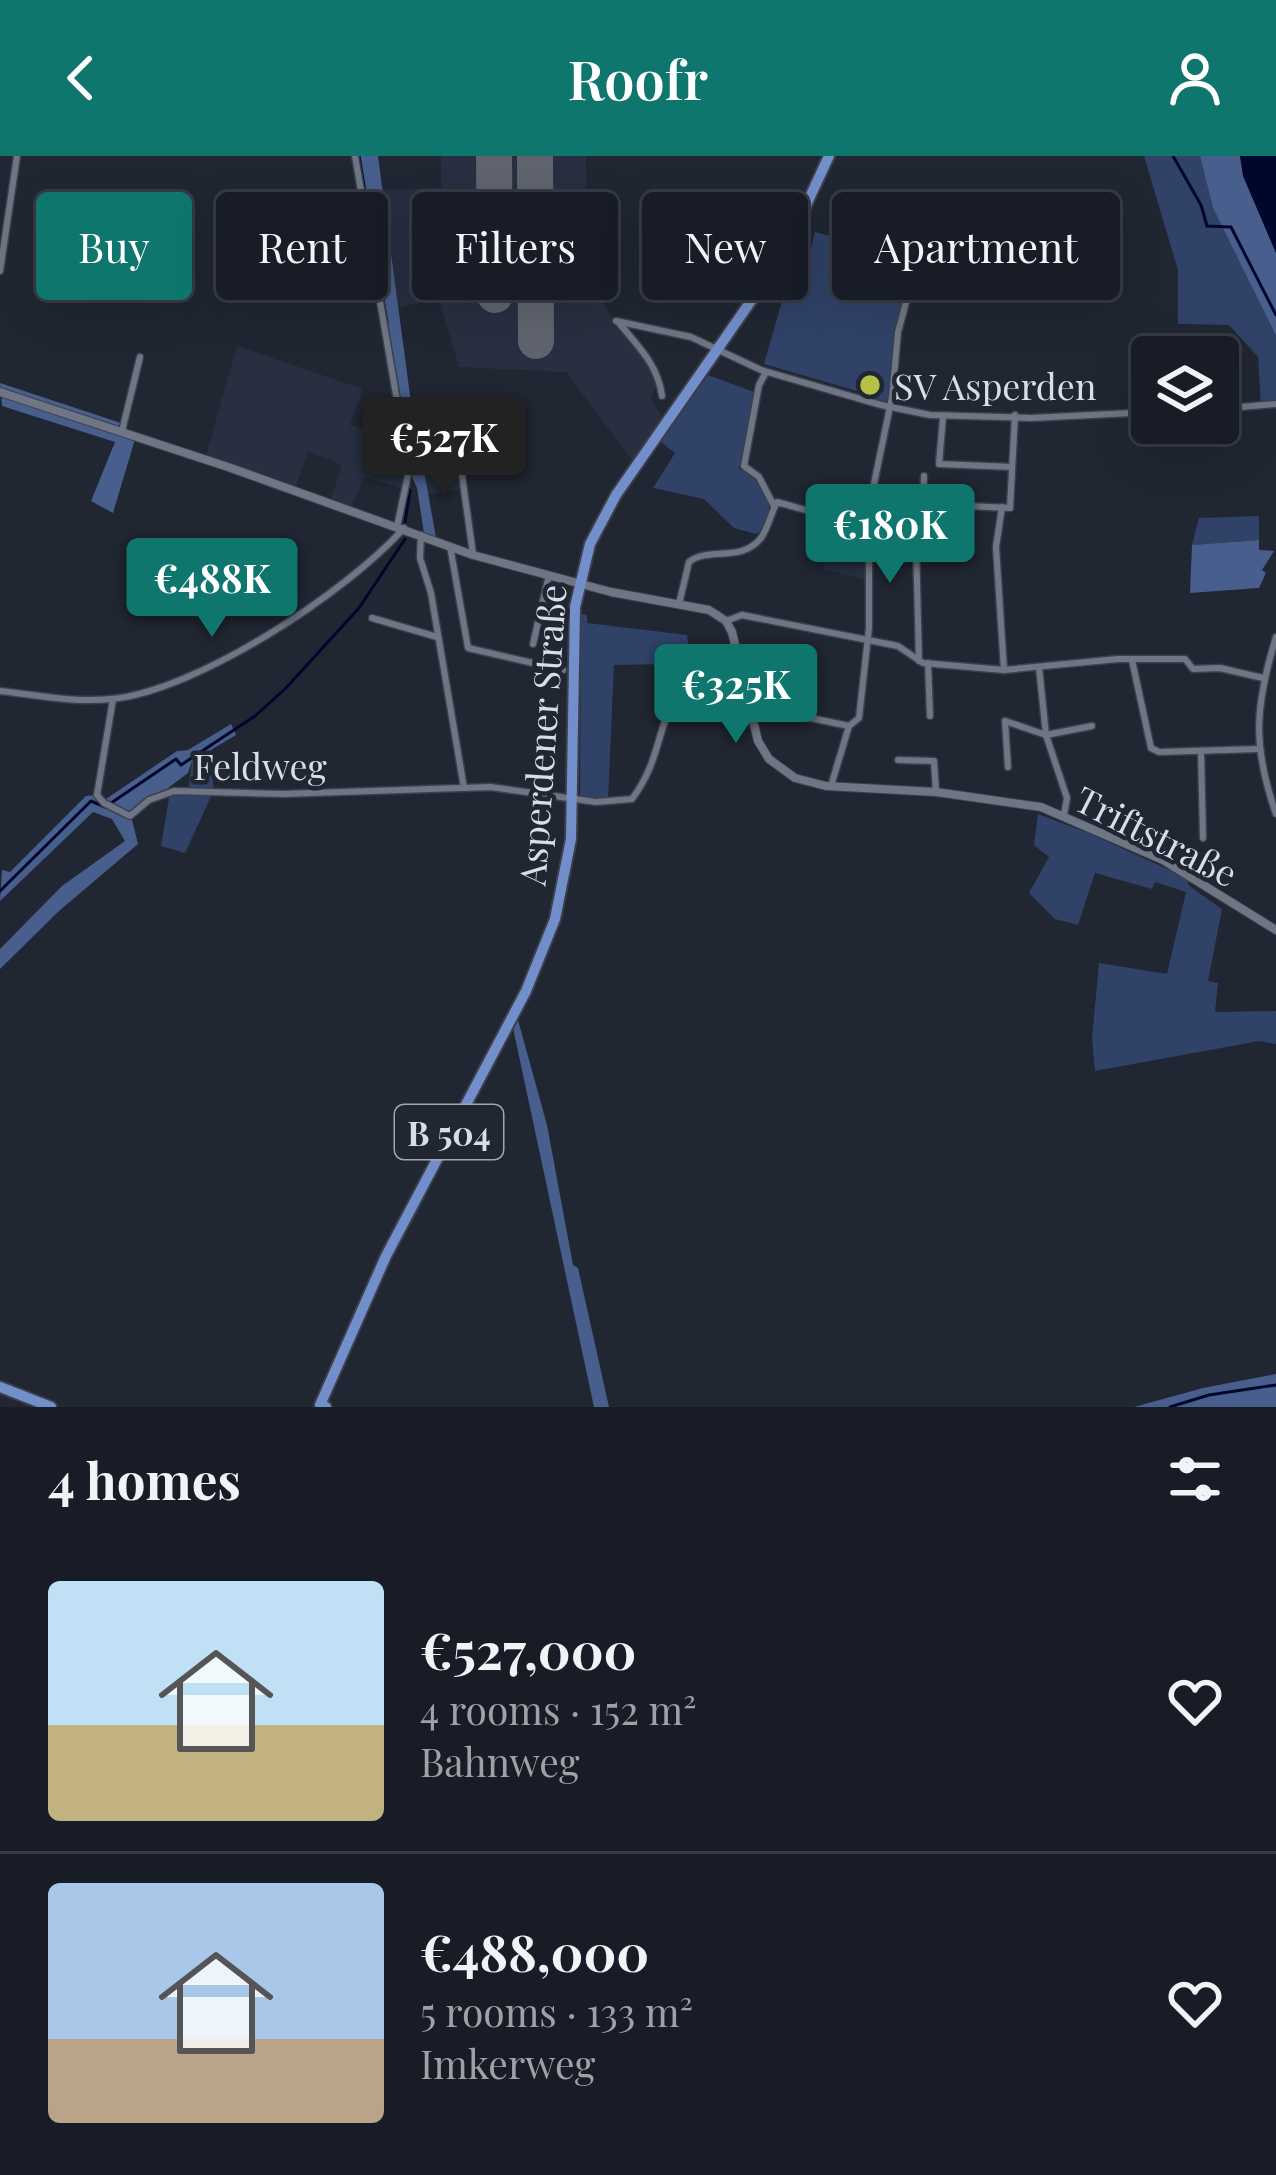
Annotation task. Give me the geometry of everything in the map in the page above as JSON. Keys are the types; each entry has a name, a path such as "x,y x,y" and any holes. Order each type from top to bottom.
{"main road":[{"name":"Asperdener Straße","path":"323,1406 403,1221 539,962 566,878 573,799 574,635 579,581 590,544 606,512 783,255 829,156"},
{"path":"0,1387 51,1407"}],"street":[{"path":"0,271 17,156"},
{"path":"0,691 113,699 184,676 308,610 372,562 400,528 409,470 355,156"},
{"path":"831,786 849,726 859,718 867,640 868,527 906,300"},
{"path":"662,396 648,358 616,321 691,337 766,372 943,417 1131,412"},
{"path":"122,431 140,357"},
{"path":"766,372 759,385 744,466 758,477 774,506"},
{"path":"0,392 473,555 611,592 709,610 726,621 742,615 898,646 924,662 1004,670 1185,659 1193,670 1231,669 1263,678"},
{"path":"1239,407 1276,404"},
{"path":"923,504 1010,508 1015,415"},
{"path":"943,417 939,464 1012,466"},
{"path":"439,425 456,434 473,555"},
{"path":"924,476 916,544 930,716"},
{"path":"679,604 689,562 702,555 732,555 752,545 774,506 782,502 868,527"},
{"path":"1002,507 996,547 1004,670"},
{"path":"421,535 420,558 431,593 464,788"},
{"path":"450,546 468,648 563,670"},
{"path":"532,644 549,575"},
{"path":"371,618 437,637"},
{"name":"Triftstraße","path":"726,621 754,733 770,759 795,778 831,786 936,792 1025,804 1064,815 1183,870 1276,930"},
{"path":"1276,637 1257,712 1258,749 1276,814"},
{"path":"1132,660 1151,748 1159,752 1258,749"},
{"path":"1039,667 1046,734 1066,798 1064,815"},
{"name":"Feldweg","path":"113,699 97,795 130,816 170,791 282,794 511,788 596,802 632,799 652,765 667,711 679,697 742,682"},
{"path":"782,712 849,726"},
{"path":"1008,767 1005,721 1046,734 1092,726"},
{"path":"1202,751 1203,838"},
{"path":"898,760 934,761 936,792"}],"shaded area":[{"path":"355,156 378,156 383,192 361,192"},
{"path":"441,156 586,156 586,192 412,192 412,300 434,300 395,308 388,192 382,190 441,188"},
{"path":"1144,156 1200,156 1213,208 1276,336 1276,404 1261,406 1258,357 1229,325 1178,324 1178,270"},
{"path":"1200,156 1240,156 1276,253 1276,336 1213,208"},
{"path":"1240,156 1276,156 1276,253 1243,176"},
{"path":"388,231 412,410 434,426 456,433 458,445 421,453 436,538 424,533 417,488 409,470 380,300 388,300"},
{"path":"815,232 832,236 832,300 907,300 898,332 892,397 881,405 861,399 857,391 764,364 782,300 808,300 808,260"},
{"path":"439,300 601,300 659,378 651,398 662,418 632,460 566,372 459,367"},
{"path":"237,346 363,389 350,425 404,444 409,470 406,490 364,477 350,511 329,504 342,466 332,460 308,452 294,491 205,459"},
{"path":"708,375 757,393 739,469 757,478 770,505 762,530 756,534 734,528 704,499 653,488 675,453 661,442"},
{"path":"0,383 124,424 123,431 136,436 113,513 91,501 115,442 2,406"},
{"path":"458,445 464,489 428,494 421,453"},
{"path":"1259,516 1259,540 1192,545 1199,518"},
{"path":"836,526 864,536 866,580 823,569"},
{"path":"1259,540 1259,550 1274,551 1262,570 1266,573 1259,588 1190,593 1192,545"},
{"path":"581,614 587,615 587,623 687,635 689,652 700,652 710,688 681,696 667,682 671,664 614,665 608,801 580,801"},
{"path":"231,724 236,735 192,761 188,773 131,816 138,844 0,969 0,949 62,886 125,841 112,819 93,812 0,901 2,870 10,872 86,796 97,795 103,801 177,751 188,750"},
{"path":"213,749 213,792 185,853 161,846 170,792 188,791 192,761"},
{"path":"1038,814 1189,879 1188,885 1222,909 1208,981 1218,983 1215,1012 1276,1011 1276,1044 1259,1041 1095,1071 1092,1038 1099,963 1167,974 1186,892 1155,882 1152,889 1095,873 1078,925 1055,919 1029,893 1049,857 1034,845"},
{"path":"518,1020 547,1125 573,1265 578,1268 609,1407 594,1407 513,1028"},
{"path":"1276,1374 1276,1407 1134,1407 1203,1388"}],"waterway":[{"path":"359,156 387,323"},
{"path":"1173,156 1201,205 1207,226 1231,227 1276,315"},
{"path":"405,522 410,490"},
{"path":"111,803 176,759 181,765 255,716 359,608 405,539"},
{"path":"0,891 91,801 105,807"},
{"path":"1170,1407 1209,1395 1276,1385"}],"runway":[{"path":"494,156 494,192"},
{"path":"535,156 536,341"}],"place":[{"name":"SV Asperden","path":"870,385"}]}
